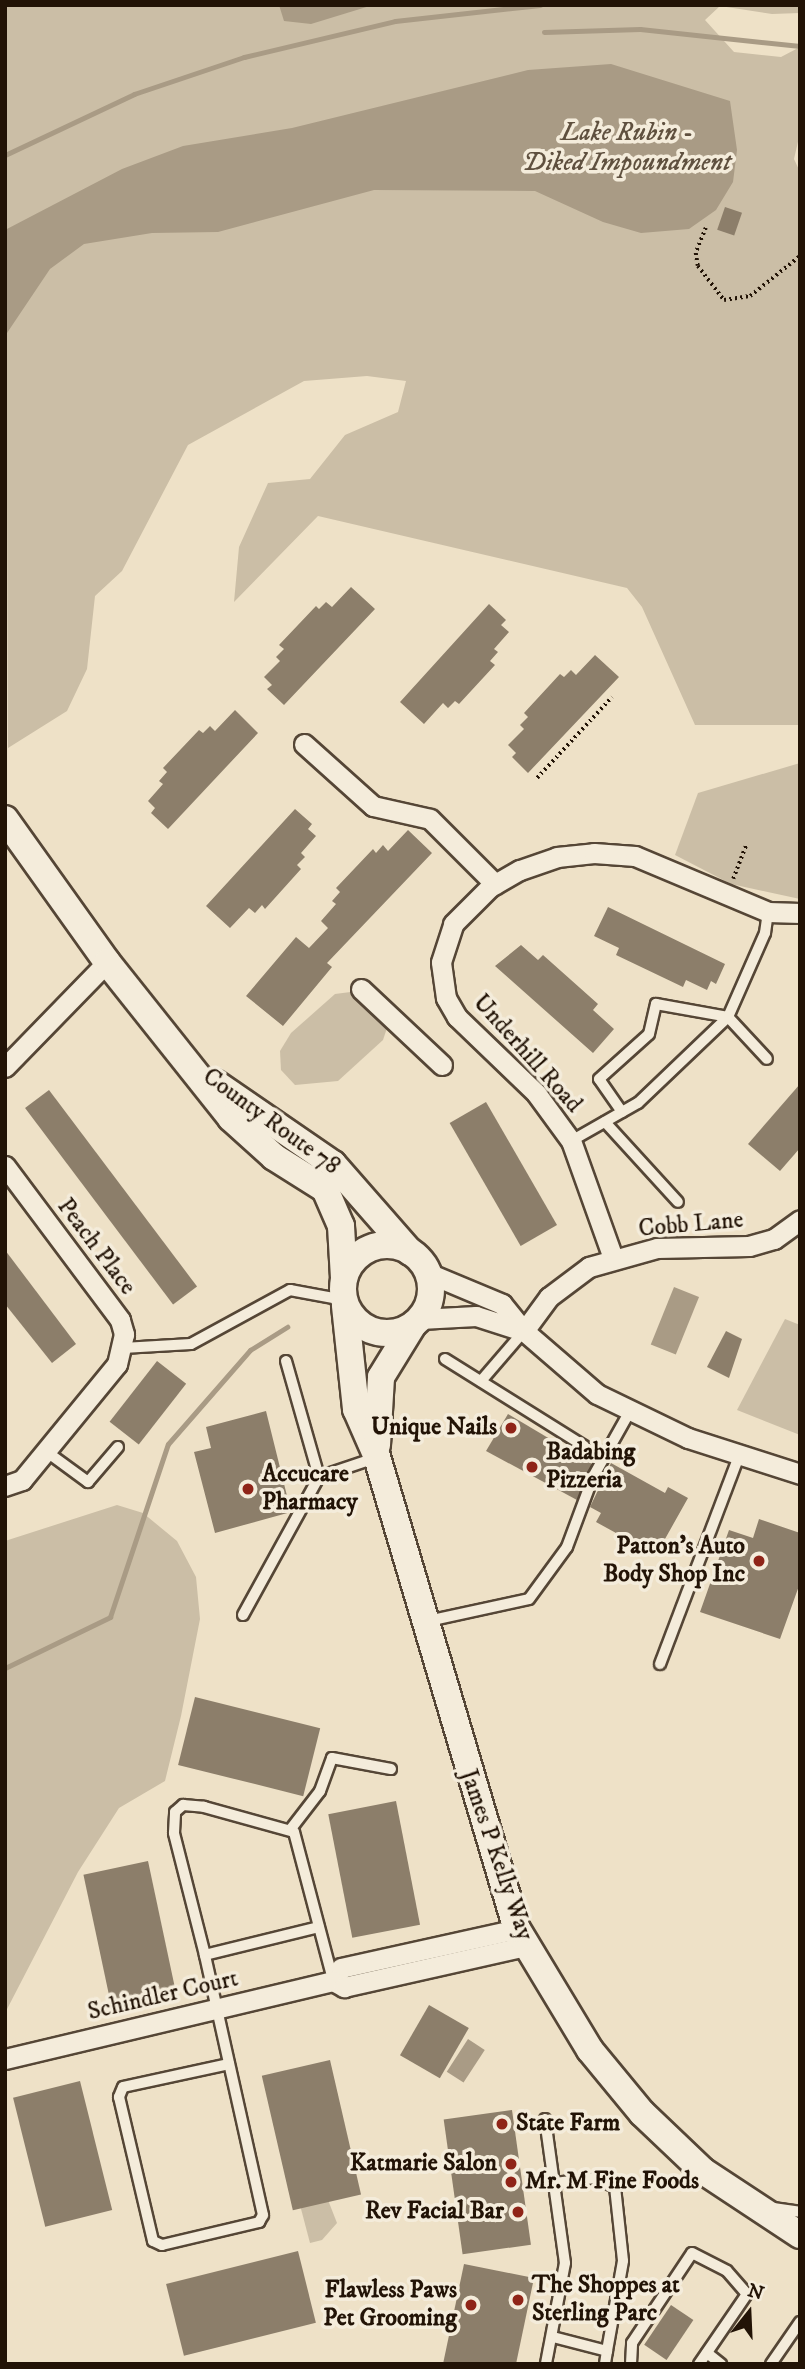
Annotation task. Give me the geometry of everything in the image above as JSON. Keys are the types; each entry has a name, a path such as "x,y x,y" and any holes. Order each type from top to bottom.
{"street":[{"path":"304,744 373,806 430,819 495,884"},
{"name":"County Route 78","path":"5,819 107,962 257,1144 325,1189 341,1226 344,1295"},
{"name":"Underhill Road","path":"613,1258 571,1141 536,1093 457,1017 446,998 441,962 449,933 462,911 495,884 556,857 635,856 768,912 800,913"},
{"path":"5,1067 107,962"},
{"path":"361,989 442,1065"},
{"name":"County Route 78","path":"184,1057 333,1164 410,1252"},
{"name":"Peach Place","path":"5,1166 120,1320 123,1348"},
{"name":"Cobb Lane","path":"524,1331 550,1297 589,1267 613,1258 667,1247 749,1246 774,1239 800,1220"},
{"path":"524,1331 476,1315 417,1322 375,1332 344,1295 349,1265 370,1248 384,1245 410,1252 428,1273 487,1294 524,1331 597,1394 630,1411 738,1456 800,1474"},
{"path":"417,1322 430,1297 428,1273"},
{"name":"James P Kelly Way","path":"344,1295 356,1409 377,1457 424,1622 521,1937 590,2050 642,2113 704,2171 800,2235"},
{"name":"James P Kelly Way","path":"377,1457 377,1392 387,1364 417,1322"},
{"path":"5,1486 22,1480 47,1452 117,1364 123,1348"},
{"name":"Schindler Court","path":"5,2059 333,1981 341,1968 521,1937"}],"lane":[{"path":"571,1141 622,1112 663,1083 728,1017 765,933 768,912"},
{"path":"622,1112 599,1079 649,1034 656,1004 728,1017 767,1059"},
{"path":"604,1122 678,1202"},
{"path":"123,1348 191,1344 291,1290 344,1295"},
{"path":"481,1381 524,1331"},
{"path":"445,1359 584,1446"},
{"path":"286,1362 319,1478"},
{"path":"424,1622 529,1599 567,1547 593,1477 630,1411"},
{"path":"47,1452 88,1482 118,1447"},
{"path":"660,1664 738,1456"},
{"path":"243,1615 319,1478 377,1457"},
{"path":"290,1829 320,1791 332,1758 391,1769"},
{"path":"229,2064 123,2087 118,2097 153,2241 162,2245 259,2222 263,2215 205,1955 174,1833 174,1812 183,1805 204,1807 290,1829"},
{"path":"290,1829 333,1981"},
{"path":"205,1955 319,1927"},
{"path":"545,2119 565,2263 546,2364"},
{"path":"555,2183 595,2178 615,2188 623,2261 605,2364"},
{"path":"750,2204 800,2212"},
{"path":"631,2364 632,2343 692,2253 727,2271 747,2294 699,2364"},
{"path":"771,2364 800,2322"},
{"path":"553,2337 607,2351"},
{"path":"706,2353 721,2364"}],"path":[{"path":"706,228 696,253 698,266 724,300 750,296 800,257"},
{"path":"537,778 612,697"},
{"path":"731,884 746,845"}],"shaded area":[{"path":"5,5 800,5 800,13 772,14 720,6 705,20 734,52 781,57 800,47 800,133 794,159 800,172 800,725 695,725 642,607 627,588 318,516 234,602 239,547 268,483 310,479 345,435 398,412 406,381 367,376 304,381 188,445 122,571 95,596 87,669 67,711 8,748"},
{"path":"800,763 800,899 731,884 675,855 698,793"},
{"path":"366,990 389,1022 383,1040 338,1081 295,1085 281,1070 280,1051 291,1033 335,994"},
{"path":"785,1319 800,1325 800,1435 737,1410"},
{"path":"117,1505 143,1513 177,1541 196,1577 200,1619 181,1716 165,1781 119,1808 78,1872 5,2013 5,1541"},
{"path":"328,2200 337,2223 322,2240 310,2243 300,2205"}],"water":[{"path":"279,5 373,5 311,24 284,21"},
{"name":"Lake Rubin - Diked Impoundment","path":"611,64 730,101 737,150 733,182 716,210 689,229 641,233 603,222 535,191 374,190 218,232 152,233 84,244 50,269 5,336 5,230 122,169 183,146 292,128 528,70"},
{"path":"674,1287 699,1297 676,1355 651,1344"},
{"path":"468,2039 485,2050 464,2083 447,2072"}],"building":[{"path":"725,207 742,213 734,236 717,230"},
{"path":"351,587 375,609 284,705 267,689 272,685 264,677 280,661 276,657 284,649 279,645 316,606 319,609 326,602 332,607"},
{"path":"489,604 506,620 501,625 509,632 494,649 498,652 490,661 495,665 459,704 455,701 448,708 443,703 424,724 400,702"},
{"path":"595,655 619,677 528,773 512,757 516,753 508,745 524,729 520,725 528,717 524,713 560,674 564,677 571,670 576,675"},
{"path":"235,710 258,733 168,829 151,813 155,808 148,801 163,784 159,781 167,772 163,768 199,730 203,733 210,726 215,731"},
{"path":"295,809 312,824 308,829 316,836 301,853 305,857 297,865 301,869 265,909 262,905 255,913 249,908 230,928 206,906"},
{"path":"408,830 432,853 327,963 332,967 283,1026 246,996 296,937 309,948 328,928 321,921 336,904 332,901 340,892 336,888 373,849 376,853 383,845 388,851"},
{"path":"608,907 725,964 716,984 711,981 707,990 686,980 683,987 616,955 619,948 594,936"},
{"path":"521,945 538,960 543,955 598,1004 593,1010 614,1029 593,1053 495,966"},
{"path":"800,1084 800,1148 780,1171 748,1144"},
{"path":"49,1090 197,1286 173,1305 25,1108"},
{"path":"486,1102 557,1225 521,1246 450,1123"},
{"path":"5,1250 76,1344 52,1363 5,1304"},
{"path":"726,1331 742,1339 729,1378 707,1367"},
{"path":"157,1361 186,1384 139,1444 110,1422"},
{"path":"266,1411 291,1512 215,1533 194,1452 211,1448 206,1427"},
{"path":"508,1414 592,1464 577,1500 486,1451"},
{"path":"611,1463 665,1493 668,1487 688,1498 656,1555 596,1522 601,1513 590,1507"},
{"name":"Patton's Auto Body Shop Inc","path":"759,1519 800,1533 800,1583 780,1639 700,1612 729,1530 753,1538"},
{"path":"195,1697 320,1728 303,1796 178,1765"},
{"path":"396,1801 420,1925 352,1938 328,1814"},
{"path":"148,1861 175,1987 110,2001 83,1875"},
{"path":"429,2005 469,2028 440,2078 400,2055"},
{"path":"330,2060 361,2194 293,2210 262,2076"},
{"path":"80,2081 112,2210 45,2227 13,2098"},
{"path":"512,2110 531,2245 463,2254 444,2120"},
{"path":"298,2251 316,2323 184,2356 166,2284"},
{"path":"464,2264 534,2278 516,2364 443,2364"},
{"path":"671,2305 693,2320 667,2360 644,2345"}],"waterway":[{"path":"5,155 134,94 244,57 395,21 540,5"},
{"path":"544,32 640,29 800,46"},
{"path":"5,1668 110,1617 168,1444 250,1350 287,1327"}],"place":[{"name":"Unique Nails","path":"511,1428"},
{"name":"Badabing Pizzeria","path":"532,1467"},
{"name":"Accucare Pharmacy","path":"248,1489"},
{"name":"Patton's Auto Body Shop Inc","path":"759,1561"},
{"name":"State Farm","path":"502,2124"},
{"name":"Katmarie Salon","path":"511,2164"},
{"name":"Mr. M Fine Foods","path":"511,2182"},
{"name":"Rev Facial Bar","path":"518,2212"},
{"name":"The Shoppes at Sterling Parc","path":"518,2300"},
{"name":"Flawless Paws Pet Grooming","path":"471,2305"}]}
